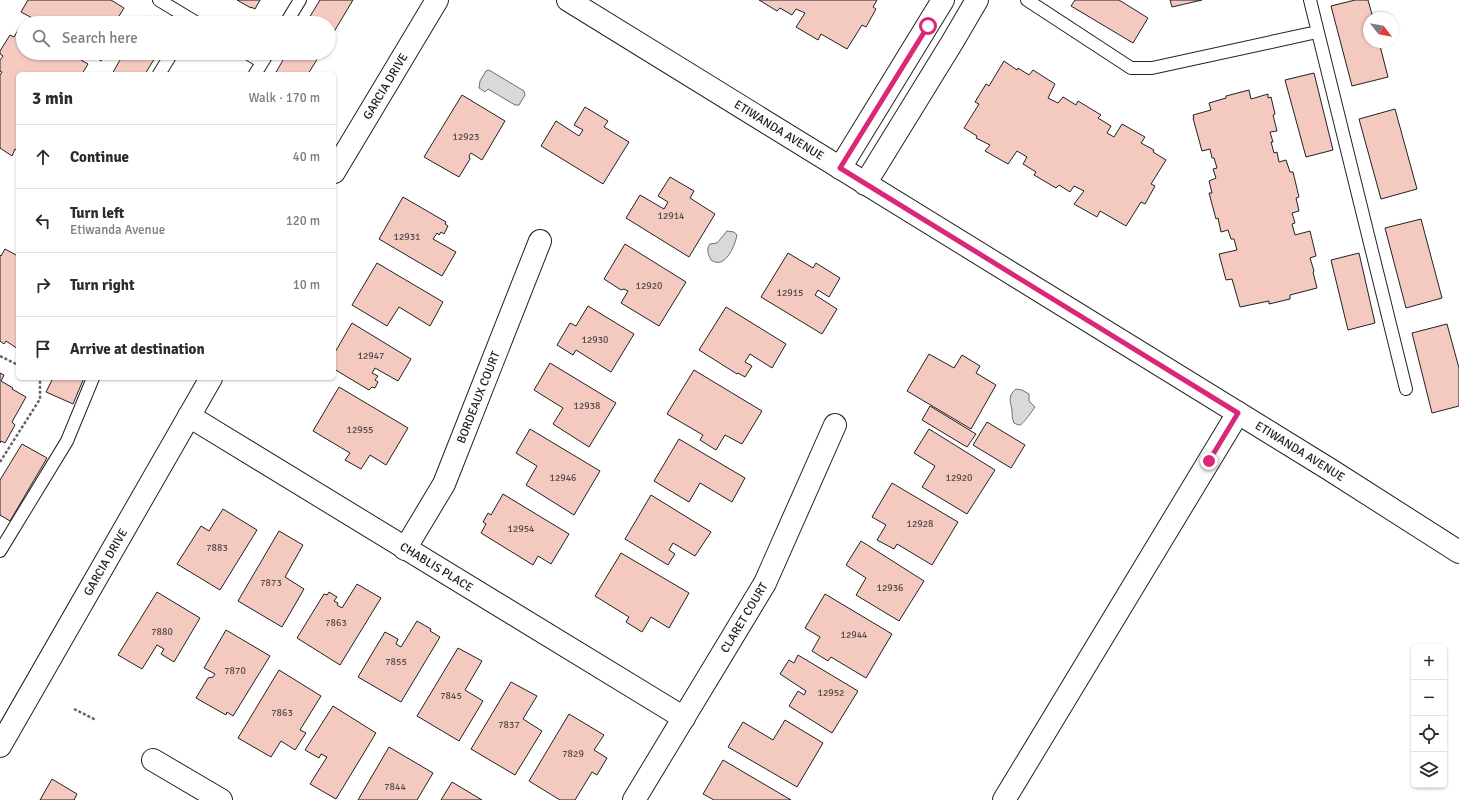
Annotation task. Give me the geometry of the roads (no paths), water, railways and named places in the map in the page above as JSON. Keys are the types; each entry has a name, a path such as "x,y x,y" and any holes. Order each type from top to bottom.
{"street":[{"name":"GARCIA DRIVE","path":"336,169 437,0"},
{"name":"ETIWANDA AVENUE","path":"568,0 1238,413 1459,552"},
{"path":"840,168 943,0"},
{"path":"865,184 953,41 976,0"},
{"name":"BORDEAUX COURT","path":"405,549 444,484 540,241"},
{"name":"GARCIA DRIVE","path":"0,746 210,380"},
{"path":"1004,800 1238,413"},
{"name":"CHABLIS PLACE","path":"189,416 684,718"},
{"name":"CLARET COURT","path":"634,800 765,583 835,425"},
{"path":"153,760 221,800"}],"lane":[{"path":"159,0 184,16"},
{"path":"290,16 300,0"},
{"path":"1026,0 1131,68 1152,68 1317,32"},
{"path":"1310,0 1406,389"},
{"path":"161,72 168,60"},
{"path":"256,72 264,60"},
{"path":"0,551 67,441 92,380"}]}
